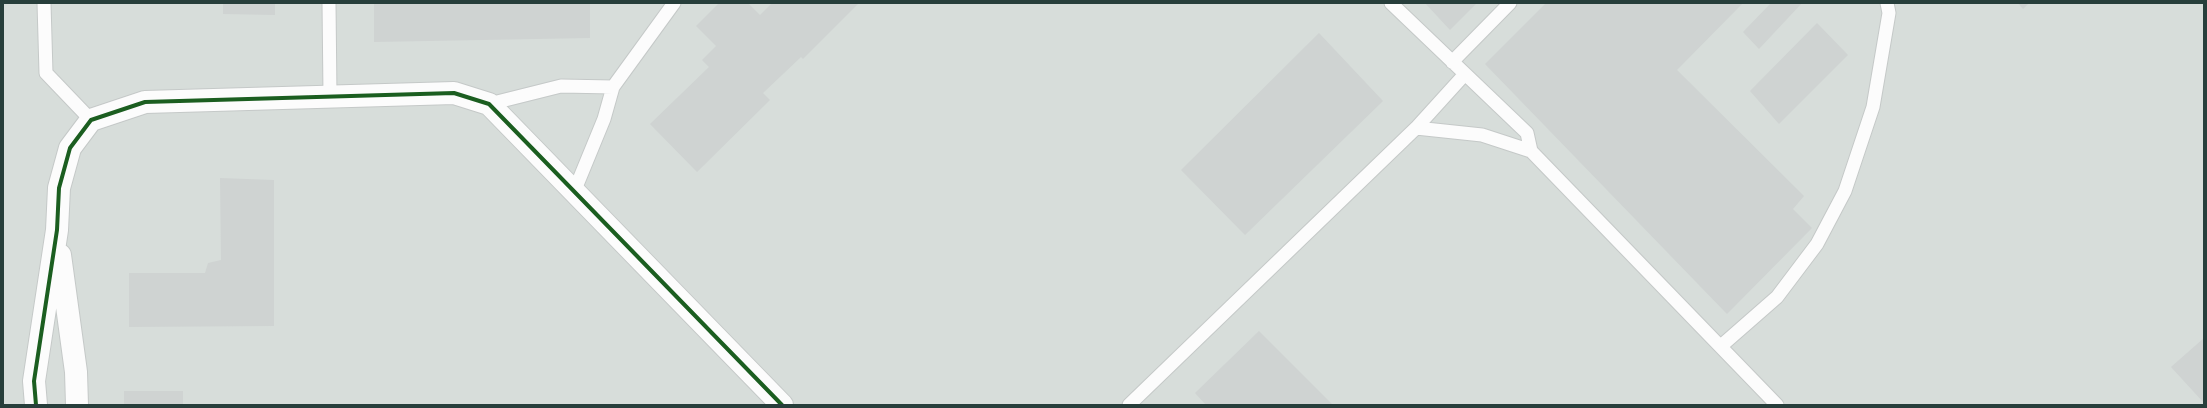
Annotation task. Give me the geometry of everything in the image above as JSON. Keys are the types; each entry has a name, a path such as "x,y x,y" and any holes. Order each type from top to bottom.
{"street":[{"path":"36,405 34,381 57,230 59,188 70,148 91,120 145,102 330,95 454,93 489,104 782,405"},
{"path":"57,230 76,372 77,405"}],"lane":[{"path":"44,3 46,72 91,120"},
{"path":"329,3 330,95"},
{"path":"574,192 604,119 613,87 674,3"},
{"path":"1392,3 1527,133 1531,151"},
{"path":"1452,62 1510,3"},
{"path":"1721,346 1777,297 1817,244 1845,191 1874,107 1889,13 1887,3"},
{"path":"1129,405 1416,128 1465,74"},
{"path":"489,104 562,86 613,87"},
{"path":"1416,128 1482,135 1531,151 1777,405"}],"shaded area":[{"path":"3,3 2204,3 2204,405 3,405"}],"building":[{"path":"223,3 275,3 275,15 223,14"},
{"path":"374,3 590,3 590,38 374,42"},
{"path":"719,3 748,3 760,15 772,3 859,3 803,59 801,57 763,93 770,100 697,172 650,124 709,67 702,60 716,46 696,26"},
{"path":"1425,3 1477,3 1450,30"},
{"path":"1546,3 1743,3 1677,70 1804,196 1793,209 1812,228 1727,314 1485,64"},
{"path":"1771,3 1802,3 1759,49 1743,32"},
{"path":"2018,3 2029,3 2023,9"},
{"path":"1817,23 1848,55 1779,124 1750,91"},
{"path":"1319,33 1383,101 1245,235 1181,170"},
{"path":"220,178 274,180 274,326 129,327 129,273 205,273 208,263 221,260"},
{"path":"1259,331 1333,405 1206,405 1195,393"},
{"path":"2204,338 2204,403 2171,367"},
{"path":"124,391 183,391 183,405 124,405"}],"cycle path":[{"path":"36,405 34,381 57,230 59,188 70,148 91,120 145,102 454,93 489,104 782,405"}]}
